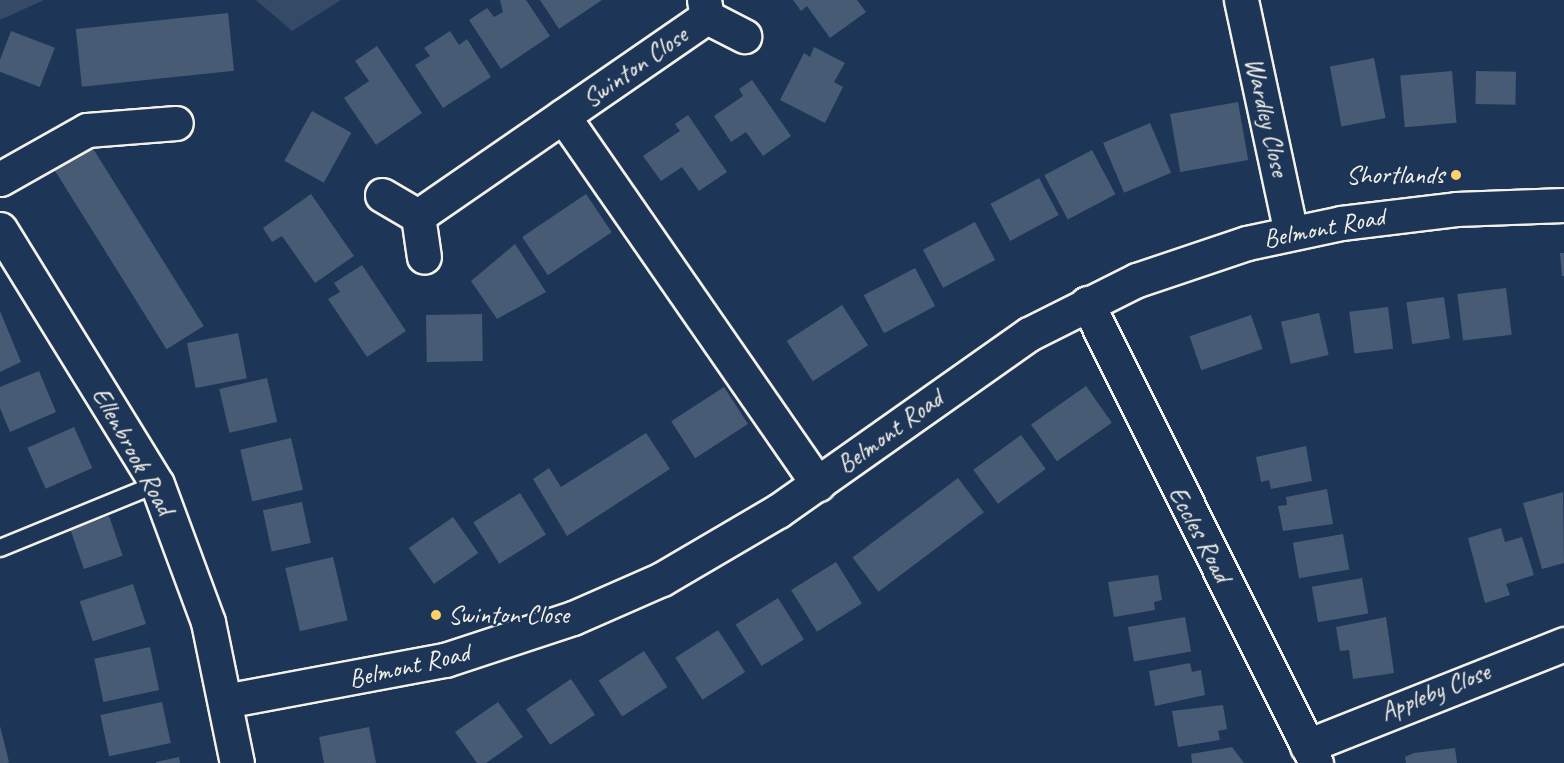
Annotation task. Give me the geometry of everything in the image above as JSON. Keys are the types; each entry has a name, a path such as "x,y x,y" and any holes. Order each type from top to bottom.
{"street":[{"name":"Wardley Close","path":"1240,0 1291,233"},
{"name":"Swinton Close","path":"418,216 564,116 706,9 744,36"},
{"name":"Swinton Close","path":"564,116 818,484"},
{"path":"0,179 87,130 176,123"},
{"path":"382,195 418,216 424,257"},
{"name":"Belmont Road","path":"225,701 445,660 573,618 706,557 818,484 1029,334 1087,303 1205,256 1291,233 1418,212 1564,206"},
{"name":"Ellenbrook Road","path":"0,229 157,484 204,611 237,763"},
{"name":"Eccles Road","path":"1087,303 1312,754"},
{"name":"Appleby Close","path":"1312,754 1564,644"}],"lane":[{"path":"0,548 157,484"}],"shaded area":[{"path":"0,0 44,0 0,20"},
{"path":"256,0 341,0 292,31"}],"building":[{"path":"500,0 526,0 550,36 501,69 469,20 487,8 494,17 503,12"},
{"path":"540,0 602,0 559,29"},
{"path":"793,0 857,0 866,12 830,38 807,6 801,11"},
{"path":"228,13 234,71 82,87 76,29"},
{"path":"11,31 55,48 40,87 0,72 0,60"},
{"path":"450,31 459,45 467,39 491,77 443,108 415,65 430,56 424,48"},
{"path":"377,46 422,113 376,145 344,98 369,81 355,61"},
{"path":"814,47 845,63 834,82 843,87 825,123 780,100 804,53 810,57"},
{"path":"1374,58 1386,118 1341,126 1330,67"},
{"path":"1452,71 1457,123 1405,127 1400,76"},
{"path":"1476,71 1516,72 1515,105 1475,104"},
{"path":"752,80 791,136 763,156 746,132 731,142 714,116 743,96 739,89"},
{"path":"1238,102 1248,160 1180,172 1170,114"},
{"path":"312,111 351,133 324,183 284,161"},
{"path":"688,115 727,172 699,191 682,167 661,181 643,156 680,131 675,124"},
{"path":"1150,123 1171,173 1124,193 1103,143"},
{"path":"92,147 204,326 166,349 55,170"},
{"path":"1092,150 1115,194 1068,219 1044,175"},
{"path":"1039,178 1059,215 1010,241 990,204"},
{"path":"311,194 354,256 315,283 282,236 272,242 263,228"},
{"path":"586,194 612,232 548,275 522,237"},
{"path":"975,222 995,260 943,288 923,250"},
{"path":"515,244 546,292 497,319 471,281"},
{"path":"1560,253 1564,253 1564,276 1562,276"},
{"path":"362,265 406,331 367,357 328,299 340,292 334,283"},
{"path":"915,268 935,306 884,333 864,295"},
{"path":"1506,288 1512,335 1463,341 1457,294"},
{"path":"1444,297 1450,339 1412,344 1406,302"},
{"path":"842,305 868,345 813,381 787,341"},
{"path":"1388,307 1393,349 1354,353 1349,312"},
{"path":"0,311 21,362 0,372"},
{"path":"1319,313 1329,355 1291,364 1281,322"},
{"path":"482,314 483,361 427,362 426,315"},
{"path":"1251,315 1263,349 1201,370 1190,336"},
{"path":"238,333 247,378 196,388 187,343"},
{"path":"39,371 56,412 10,432 0,408 0,387"},
{"path":"267,378 277,422 229,433 219,389"},
{"path":"1086,386 1112,423 1057,461 1031,424"},
{"path":"724,387 748,424 695,458 671,421"},
{"path":"74,427 92,468 46,489 27,448"},
{"path":"646,433 670,469 567,536 533,479 549,468 561,487"},
{"path":"1021,435 1046,469 998,504 973,470"},
{"path":"291,438 303,490 252,501 240,450"},
{"path":"1306,446 1312,481 1271,489 1269,480 1261,482 1256,457"},
{"path":"958,478 984,512 878,592 853,557"},
{"path":"1327,489 1333,524 1283,531 1278,506 1287,505 1286,497"},
{"path":"1563,492 1564,563 1542,569 1523,503"},
{"path":"520,493 546,535 499,564 473,522"},
{"path":"302,502 311,543 272,551 263,510"},
{"path":"109,516 123,556 84,569 70,529"},
{"path":"453,517 478,553 434,584 409,548"},
{"path":"1501,528 1505,542 1522,537 1534,575 1506,584 1510,595 1485,603 1468,538"},
{"path":"1343,534 1349,569 1299,578 1293,543"},
{"path":"333,557 348,620 300,631 285,568"},
{"path":"836,562 862,604 817,632 791,590"},
{"path":"1158,575 1162,600 1154,602 1155,610 1114,617 1108,582"},
{"path":"1362,578 1368,613 1318,622 1312,587"},
{"path":"133,584 146,624 93,641 80,601"},
{"path":"778,598 804,640 762,666 736,624"},
{"path":"1185,617 1191,651 1134,662 1128,627"},
{"path":"1386,617 1394,673 1353,679 1349,650 1340,651 1336,627"},
{"path":"718,630 745,672 702,700 675,658"},
{"path":"150,647 159,690 103,702 94,659"},
{"path":"644,651 667,687 622,716 599,680"},
{"path":"1190,663 1192,672 1201,670 1205,695 1155,706 1149,671"},
{"path":"571,679 595,715 550,745 526,709"},
{"path":"162,702 171,743 109,756 100,715"},
{"path":"498,702 523,737 486,763 477,763 455,732"},
{"path":"1223,705 1227,729 1218,731 1220,740 1178,747 1172,711"},
{"path":"0,726 9,762 7,763 0,763"},
{"path":"369,727 376,763 324,763 319,737"},
{"path":"1232,747 1244,763 1192,763 1191,754"},
{"path":"1455,748 1457,763 1406,763 1405,757 1414,753"},
{"path":"179,757 180,763 156,763 156,762"}],"place":[{"name":"Shortlands","path":"1456,175"},
{"name":"Swinton Close","path":"436,615"}]}
